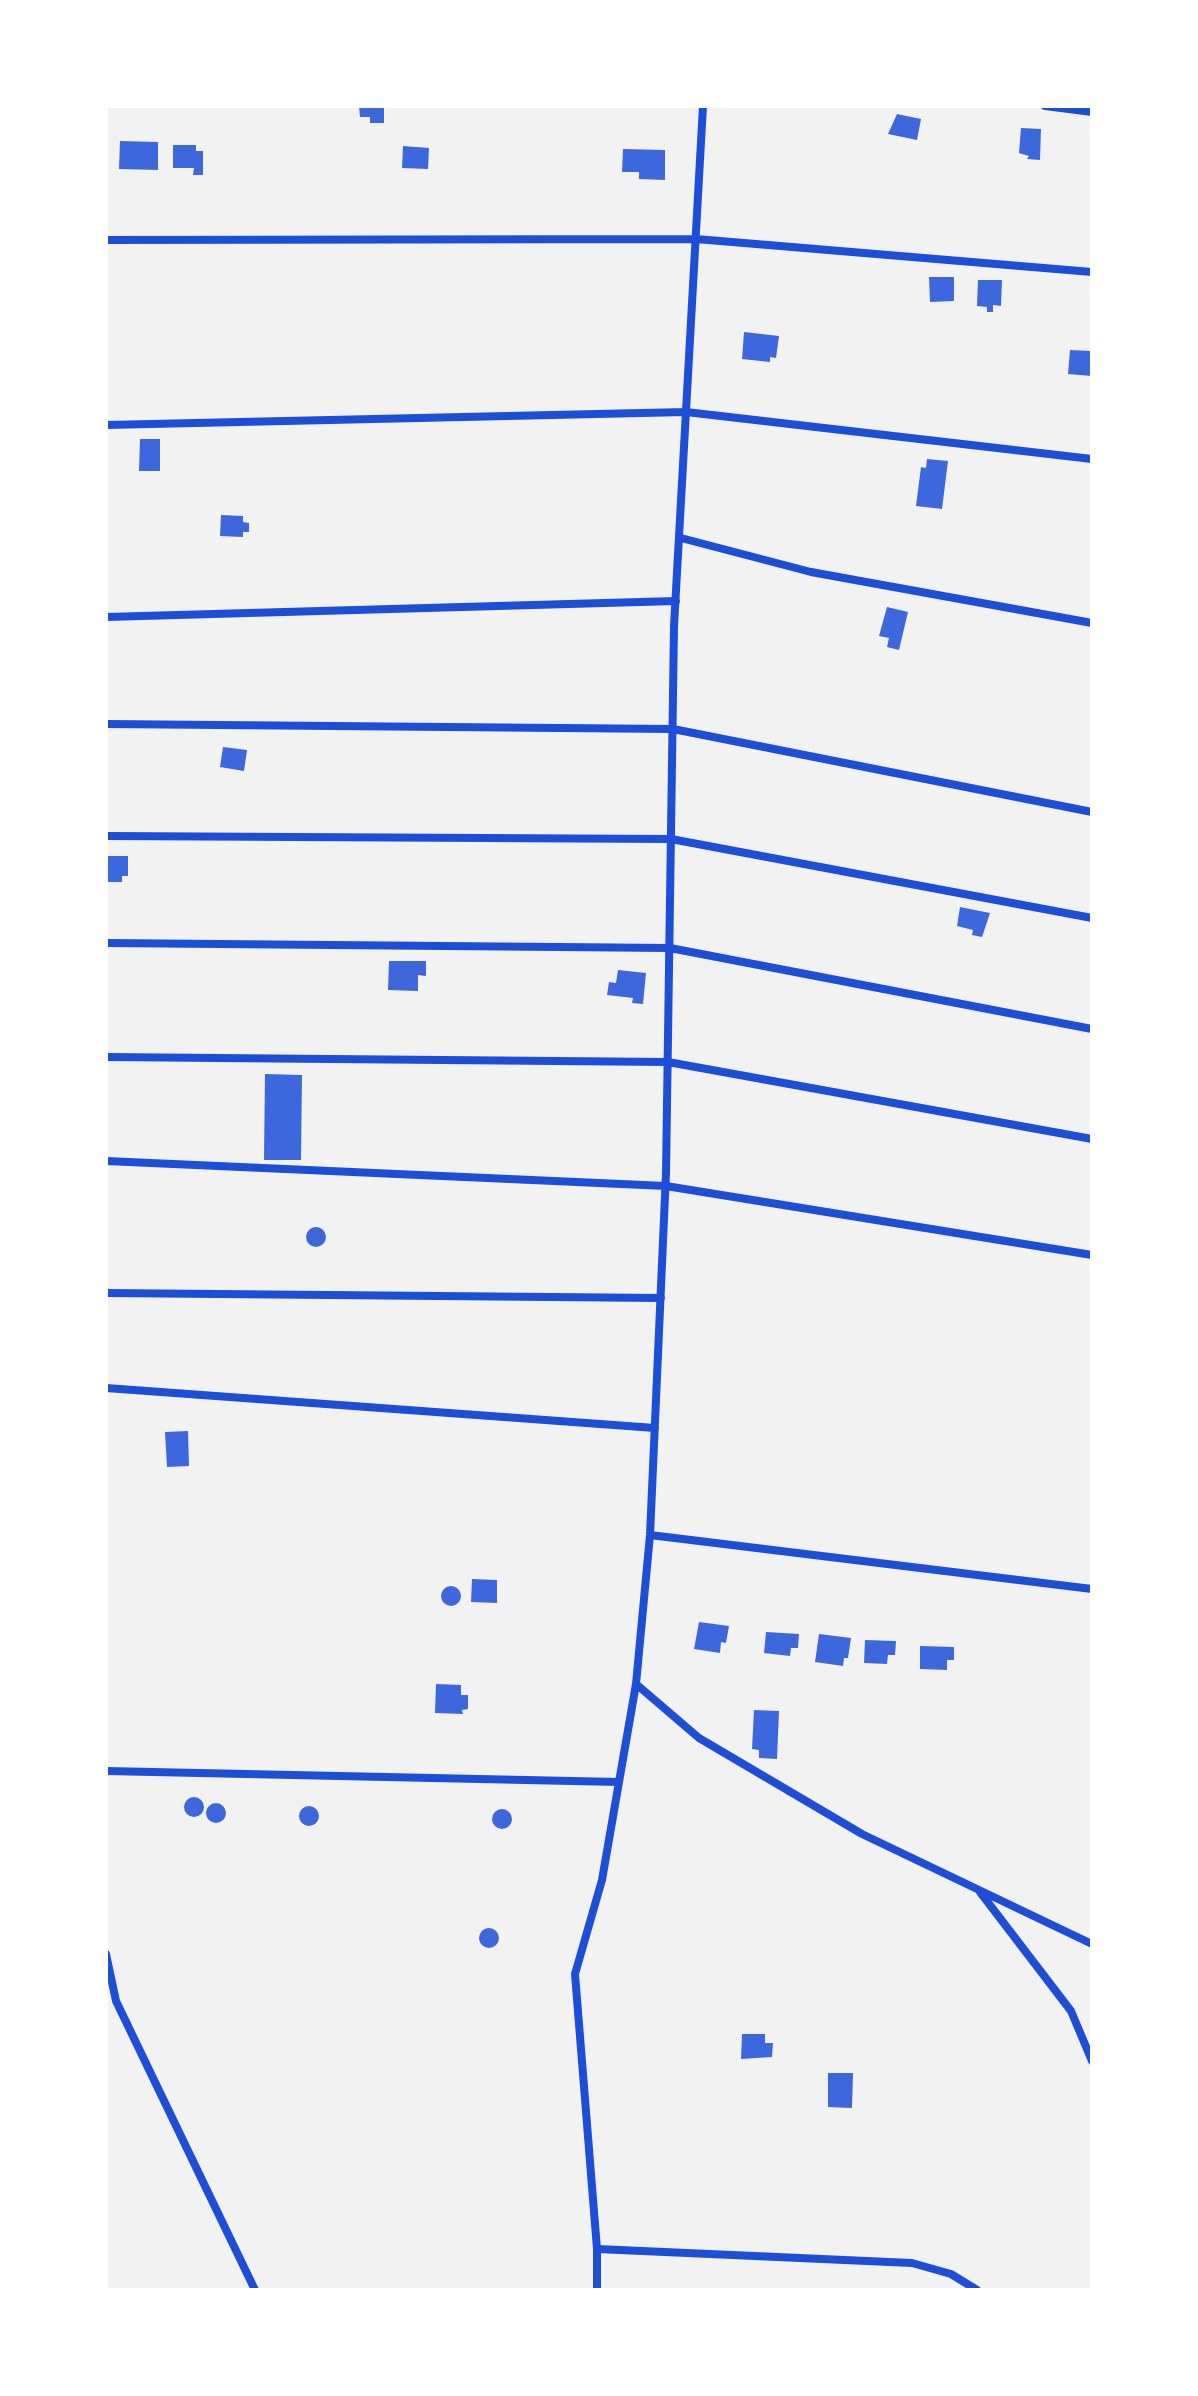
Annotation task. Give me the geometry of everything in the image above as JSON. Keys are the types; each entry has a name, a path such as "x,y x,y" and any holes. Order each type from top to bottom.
{"street":[{"path":"597,2290 597,2249 575,1974 602,1880 636,1684 650,1535 666,1186 676,601 703,106"},
{"path":"1045,106 1092,112"},
{"path":"106,240 696,239 1092,272"},
{"path":"106,425 686,412 1092,459"},
{"path":"681,538 811,572 1092,623"},
{"path":"106,617 676,601"},
{"path":"106,724 673,729 1092,812"},
{"path":"106,836 671,839 1092,918"},
{"path":"106,943 670,948 1092,1029"},
{"path":"106,1057 668,1062 1092,1139"},
{"path":"106,1161 666,1186 1092,1255"},
{"path":"106,1293 661,1298"},
{"path":"106,1388 655,1428"},
{"path":"650,1535 1092,1589"},
{"path":"636,1684 699,1738 862,1834 1092,1944"},
{"path":"106,1771 619,1782"},
{"path":"977,1888 1071,2011 1092,2061"},
{"path":"106,1954 116,2001 255,2290"},
{"path":"597,2249 912,2263 951,2274 977,2290"}],"building":[{"path":"359,106 384,106 384,123 370,123 370,117 360,117"},
{"path":"897,114 921,119 917,140 888,134"},
{"path":"1021,128 1041,129 1040,160 1027,159 1029,156 1019,153"},
{"path":"120,141 158,142 158,170 119,169"},
{"path":"173,145 196,145 196,151 203,151 203,175 193,175 194,168 173,168"},
{"path":"403,146 429,148 428,169 402,168"},
{"path":"623,149 665,150 665,180 639,179 639,172 622,172"},
{"path":"929,277 954,277 954,301 930,302"},
{"path":"978,280 1002,280 1001,306 993,305 993,312 987,312 987,307 977,306"},
{"path":"744,332 779,336 776,358 770,357 770,362 742,359"},
{"path":"1070,350 1092,351 1092,376 1068,374"},
{"path":"140,439 160,439 160,471 139,471"},
{"path":"927,459 948,461 942,509 916,506 921,467 926,468"},
{"path":"221,515 243,516 243,522 249,523 249,532 243,532 243,537 220,536"},
{"path":"887,607 908,612 899,650 887,647 889,638 879,636"},
{"path":"223,747 247,750 244,771 220,767"},
{"path":"106,856 128,856 128,876 122,876 122,882 106,882"},
{"path":"960,907 990,913 982,937 972,935 973,930 957,926"},
{"path":"389,961 426,961 426,976 418,975 418,991 388,990"},
{"path":"618,970 646,973 643,1004 632,1003 633,998 607,995 609,982 616,983"},
{"path":"265,1074 302,1075 301,1160 264,1160"},
{"path":"316,1227 323,1230 326,1237 323,1244 316,1247 309,1244 306,1237 309,1230"},
{"path":"188,1431 189,1466 167,1467 165,1432"},
{"path":"472,1579 497,1580 497,1603 471,1602"},
{"path":"451,1586 458,1589 461,1596 458,1603 451,1606 444,1603 441,1596 444,1589"},
{"path":"699,1622 729,1626 726,1643 721,1642 720,1653 694,1649"},
{"path":"766,1632 799,1634 798,1648 791,1648 790,1656 764,1653"},
{"path":"819,1634 851,1638 848,1658 844,1658 843,1666 815,1662"},
{"path":"865,1640 896,1641 895,1655 888,1655 887,1664 864,1663"},
{"path":"920,1646 954,1647 954,1660 947,1660 947,1670 920,1669"},
{"path":"436,1684 461,1685 461,1695 468,1695 468,1709 462,1710 463,1714 435,1713"},
{"path":"754,1710 779,1711 777,1759 759,1758 759,1750 752,1749"},
{"path":"194,1797 201,1800 204,1807 201,1814 194,1817 187,1814 184,1807 187,1800"},
{"path":"216,1803 223,1806 226,1813 223,1820 216,1823 209,1820 206,1813 209,1806"},
{"path":"309,1806 316,1809 319,1816 316,1823 309,1826 302,1823 299,1816 302,1809"},
{"path":"502,1809 509,1812 512,1819 509,1826 502,1829 495,1826 492,1819 495,1812"},
{"path":"489,1928 496,1931 499,1938 496,1945 489,1948 482,1945 479,1938 482,1931"},
{"path":"742,2034 765,2034 765,2043 773,2043 772,2057 741,2059"},
{"path":"828,2073 853,2073 852,2108 828,2107"}]}
